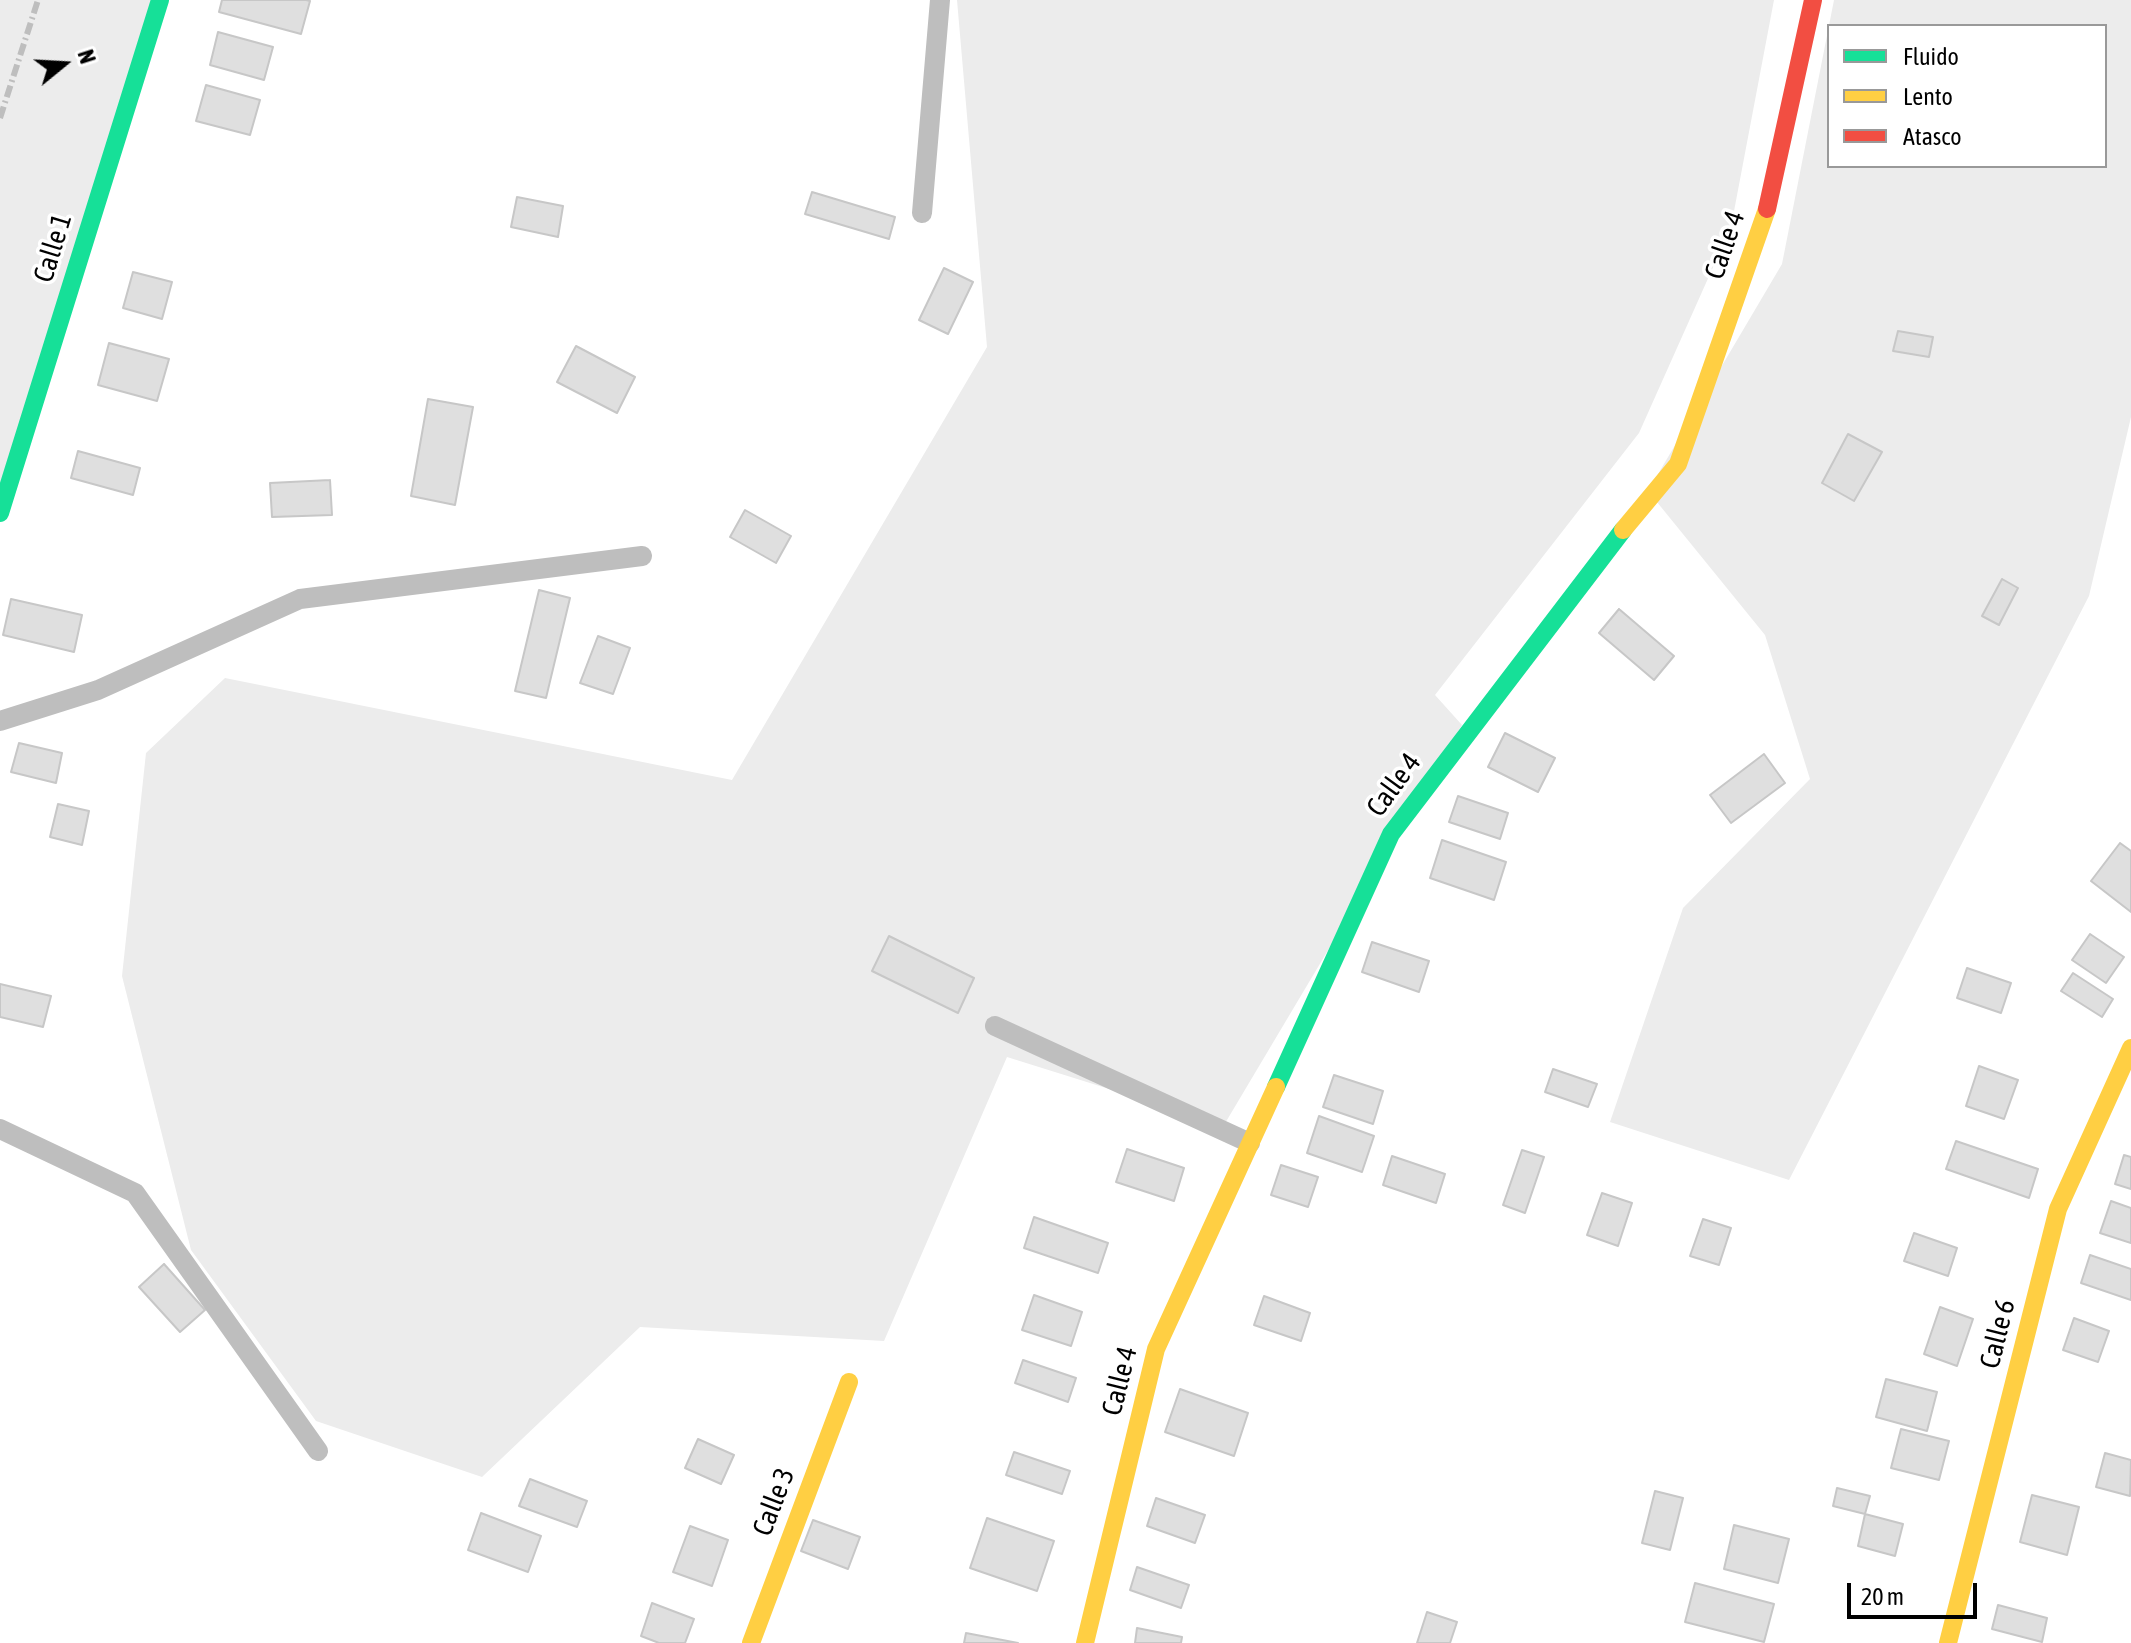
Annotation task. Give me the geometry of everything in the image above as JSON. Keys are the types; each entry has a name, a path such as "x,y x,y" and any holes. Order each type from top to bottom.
{"street":[{"name":"Calle 1","path":"0,513 160,0"},
{"name":"Calle 4","path":"1085,1643 1156,1349 1391,834 1614,541 1678,464 1768,206 1813,0"},
{"name":"Calle 6","path":"1948,1643 2058,1209 2131,1048"},
{"name":"Calle 3","path":"751,1643 849,1382"}],"lane":[{"path":"922,213 940,0"},
{"path":"0,721 98,690 300,599 642,556"},
{"path":"995,1026 1250,1143"},
{"path":"0,1129 135,1193 318,1451"}],"shaded area":[{"path":"0,0 169,0 0,521"},
{"path":"957,0 1774,0 1731,227 1639,433 1435,695 1462,725 1224,1125 1007,1057 884,1341 640,1327 482,1477 316,1421 191,1250 122,976 146,753 225,678 732,780 987,347"},
{"path":"1834,0 2131,0 2131,417 2089,596 1789,1180 1610,1122 1683,908 1810,779 1765,635 1648,491 1782,264 1827,36 1827,168 2107,168 2107,24 1829,24"}],"building":[{"path":"222,0 310,1 301,34 219,12"},
{"path":"218,32 273,47 264,80 210,65"},
{"path":"206,85 260,100 250,135 196,121"},
{"path":"812,192 895,217 889,239 805,214"},
{"path":"517,197 563,206 558,237 511,227"},
{"path":"944,268 973,282 948,334 919,320"},
{"path":"133,272 172,282 162,319 123,308"},
{"path":"1898,331 1933,337 1929,357 1893,351"},
{"path":"109,343 169,359 157,401 98,385"},
{"path":"576,346 635,377 617,413 557,382"},
{"path":"428,399 473,407 455,505 411,496"},
{"path":"1848,434 1882,452 1854,501 1822,483"},
{"path":"78,451 140,468 133,495 71,478"},
{"path":"330,480 332,515 272,517 270,483"},
{"path":"745,510 791,536 776,563 730,537"},
{"path":"2002,579 2018,588 1999,625 1982,616"},
{"path":"539,590 570,598 546,698 515,691"},
{"path":"11,599 82,615 74,652 3,635"},
{"path":"1619,609 1674,656 1654,680 1599,633"},
{"path":"598,636 630,648 613,694 580,683"},
{"path":"1505,733 1555,758 1538,792 1488,767"},
{"path":"19,743 62,753 56,783 11,772"},
{"path":"1764,754 1785,783 1731,823 1710,795"},
{"path":"1458,796 1508,813 1500,839 1449,822"},
{"path":"58,804 89,811 82,845 50,837"},
{"path":"1442,840 1506,862 1494,900 1430,878"},
{"path":"2120,843 2131,851 2131,912 2091,881"},
{"path":"2090,934 2124,957 2106,983 2072,960"},
{"path":"889,936 974,978 958,1013 872,971"},
{"path":"1372,942 1429,961 1419,992 1362,972"},
{"path":"1967,968 2011,983 2001,1013 1957,998"},
{"path":"2073,973 2113,999 2102,1017 2061,991"},
{"path":"0,984 51,996 43,1027 0,1017"},
{"path":"1979,1066 2018,1080 2004,1119 1966,1106"},
{"path":"1553,1069 1597,1084 1588,1107 1545,1092"},
{"path":"1334,1075 1383,1091 1373,1124 1323,1107"},
{"path":"1319,1116 1374,1136 1362,1172 1307,1153"},
{"path":"1956,1141 2038,1169 2029,1198 1946,1169"},
{"path":"1127,1149 1184,1168 1174,1201 1116,1182"},
{"path":"1522,1150 1544,1157 1525,1213 1503,1205"},
{"path":"2124,1155 2131,1157 2131,1189 2115,1184"},
{"path":"1392,1156 1445,1174 1436,1203 1383,1185"},
{"path":"1281,1165 1318,1177 1308,1207 1271,1195"},
{"path":"1602,1193 1632,1203 1618,1246 1587,1235"},
{"path":"2111,1201 2131,1208 2131,1243 2100,1233"},
{"path":"1034,1217 1108,1243 1098,1273 1024,1248"},
{"path":"1703,1219 1731,1228 1719,1265 1690,1256"},
{"path":"1914,1233 1957,1248 1948,1276 1904,1261"},
{"path":"2090,1255 2131,1269 2131,1300 2081,1283"},
{"path":"164,1264 205,1310 180,1332 139,1287"},
{"path":"1034,1295 1082,1312 1071,1346 1022,1330"},
{"path":"1264,1296 1310,1313 1301,1341 1254,1325"},
{"path":"1940,1307 1973,1319 1957,1366 1924,1354"},
{"path":"2074,1318 2109,1331 2098,1362 2063,1350"},
{"path":"1023,1360 1076,1378 1068,1402 1015,1383"},
{"path":"1886,1379 1937,1392 1927,1431 1876,1417"},
{"path":"1180,1389 1248,1413 1234,1456 1165,1432"},
{"path":"1901,1429 1949,1441 1939,1480 1891,1468"},
{"path":"698,1439 734,1455 721,1484 685,1468"},
{"path":"1014,1452 1070,1471 1062,1494 1006,1475"},
{"path":"2105,1453 2131,1460 2130,1496 2096,1487"},
{"path":"530,1479 587,1501 577,1527 519,1506"},
{"path":"1837,1488 1870,1496 1865,1514 1833,1506"},
{"path":"1655,1491 1683,1498 1670,1550 1642,1543"},
{"path":"2032,1495 2079,1507 2067,1555 2020,1542"},
{"path":"1156,1498 1205,1515 1195,1543 1147,1526"},
{"path":"481,1513 541,1536 528,1572 468,1550"},
{"path":"1865,1514 1903,1524 1895,1556 1858,1546"},
{"path":"987,1518 1054,1541 1037,1591 970,1568"},
{"path":"813,1520 860,1537 848,1569 801,1551"},
{"path":"1734,1525 1789,1539 1778,1583 1724,1569"},
{"path":"690,1526 728,1540 712,1586 673,1572"},
{"path":"1137,1567 1189,1585 1181,1608 1130,1590"},
{"path":"1695,1583 1774,1604 1764,1642 1685,1622"},
{"path":"652,1603 694,1619 685,1643 659,1643 641,1636"},
{"path":"1998,1605 2047,1618 2042,1642 1992,1629"},
{"path":"1427,1612 1457,1622 1450,1643 1417,1643"},
{"path":"1137,1628 1182,1637 1181,1643 1135,1643"},
{"path":"966,1633 1018,1643 964,1643"}],"railway":[{"path":"0,118 38,0"}],"traffic: fast":[{"path":"0,513 160,0"},
{"path":"1276,1087 1391,834 1623,530"}],"traffic: slow":[{"path":"1623,530 1678,464 1767,209"},
{"path":"1948,1643 2058,1209 2131,1048"},
{"path":"1085,1643 1156,1349 1276,1087"},
{"path":"751,1643 849,1382"}],"traffic: jam":[{"path":"1767,209 1813,0"}]}
